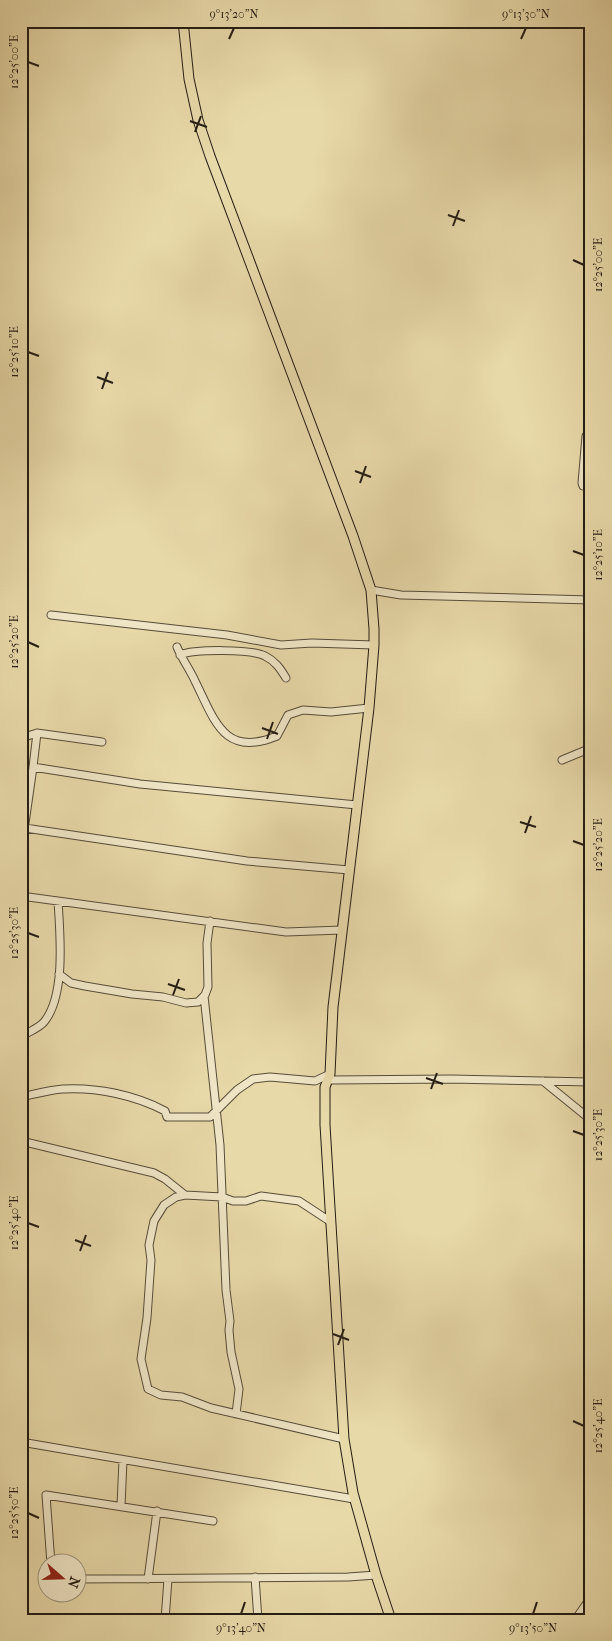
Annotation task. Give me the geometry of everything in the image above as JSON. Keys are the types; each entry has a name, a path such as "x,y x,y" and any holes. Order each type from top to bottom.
{"main road":[{"path":"183,21 189,79 198,120 354,536 371,590 374,646 369,708 333,1007 330,1074 325,1087 325,1096 344,1439 354,1499 391,1620"}],"street":[{"path":"591,430 586,436 582,482 583,486 591,488"},
{"path":"371,590 401,596 591,600"},
{"path":"51,615 227,635 281,645 312,643 374,646"},
{"path":"177,647 195,680 213,720 227,735 240,743 261,742 277,736 288,715 303,710 331,712 369,708"},
{"path":"180,655 188,652 204,651 247,652 264,655 278,664 286,678"},
{"path":"21,738 37,733 102,742"},
{"path":"21,851 34,768 37,733"},
{"path":"562,760 591,748"},
{"path":"34,768 140,784 357,805"},
{"path":"24,828 247,861 349,870"},
{"path":"21,896 286,932 342,930"},
{"path":"21,1037 44,1023 55,1001 61,950 58,901"},
{"path":"59,974 71,983 132,994 198,1002 204,996 208,987 210,921"},
{"path":"204,996 216,1109 226,1290 230,1321 229,1330 231,1352 239,1389 236,1414"},
{"path":"21,1097 62,1089 83,1089 154,1105 164,1111 166,1117 173,1118 210,1117 216,1109 253,1079 270,1077 315,1082 330,1074 331,1080 591,1082"},
{"path":"543,1081 591,1120"},
{"path":"21,1141 154,1173 185,1195"},
{"path":"331,1222 299,1201 261,1196 246,1201 233,1201 222,1197 185,1195 176,1197 164,1205 154,1221 149,1245 151,1260 147,1318 141,1359 148,1389 161,1395 182,1397 211,1408 344,1439"},
{"path":"21,1442 354,1499"},
{"path":"121,1506 123,1460"},
{"path":"50,1554 46,1495 213,1521"},
{"path":"148,1579 157,1511"},
{"path":"88,1580 348,1577 376,1575"},
{"path":"255,1577 258,1620"},
{"path":"165,1620 168,1578"},
{"path":"575,1620 591,1597"}]}
